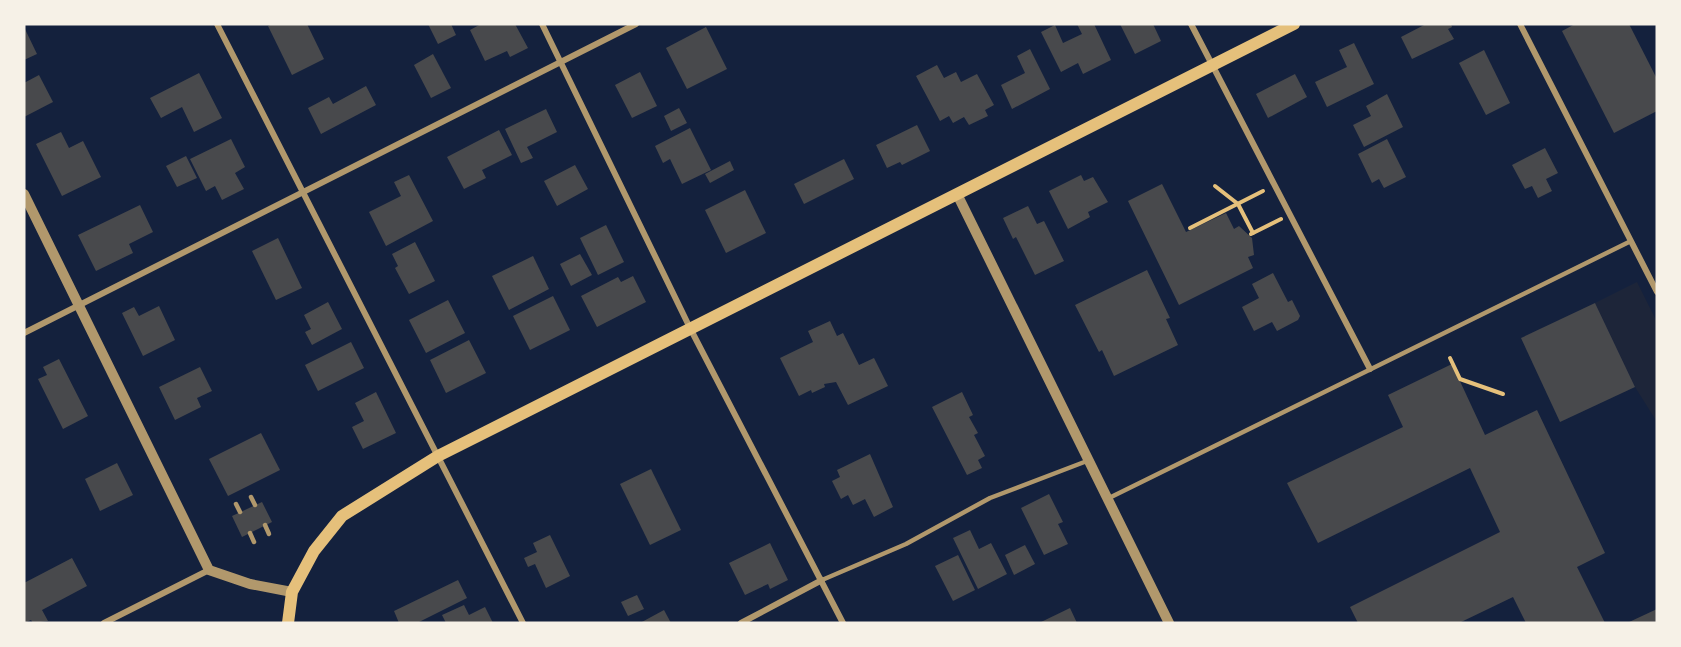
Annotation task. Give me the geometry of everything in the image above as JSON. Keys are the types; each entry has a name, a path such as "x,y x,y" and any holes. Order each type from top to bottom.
{"main road":[{"path":"288,623 292,592 314,551 342,516 438,456 1294,24"}],"street":[{"path":"217,24 523,623"},
{"path":"542,24 690,328 843,623"},
{"path":"24,333 636,24"},
{"path":"1191,24 1370,369"},
{"path":"1520,24 1657,292"},
{"path":"24,194 209,570 250,584 292,592"},
{"path":"957,194 1169,623"},
{"path":"104,623 209,570"},
{"path":"741,623 822,580"}],"lane":[{"path":"1107,499 1631,241"},
{"path":"822,580 906,544 990,498 1089,460"},
{"path":"251,497 255,505"},
{"path":"236,504 240,512"},
{"path":"265,525 269,534"},
{"path":"250,533 254,542"}],"path":[{"path":"1215,186 1238,204 1251,234 1290,214"},
{"path":"1190,228 1263,192"},
{"path":"1450,358 1460,379 1503,394"}],"shaded area":[{"path":"1637,282 1657,322 1657,422 1635,387 1595,303"}],"building":[{"path":"307,24 324,59 292,75 268,26"},
{"path":"428,24 451,24 456,35 438,44"},
{"path":"481,24 515,24 528,48 510,57 507,51 485,61 470,30"},
{"path":"1077,24 1094,24 1111,60 1083,74 1078,63 1061,72 1041,32 1055,25 1063,43 1082,34"},
{"path":"1120,24 1153,24 1161,41 1135,54"},
{"path":"1426,24 1451,24 1452,27 1448,29 1454,39 1412,59 1401,37"},
{"path":"1575,24 1629,24 1657,79 1657,111 1614,133 1562,31"},
{"path":"24,27 37,54 24,60"},
{"path":"706,27 727,69 687,89 666,48"},
{"path":"1354,43 1374,84 1327,107 1315,82 1347,67 1339,50"},
{"path":"1030,49 1050,89 1012,109 1001,85 1025,73 1017,56"},
{"path":"1484,50 1510,103 1486,115 1459,63"},
{"path":"433,54 451,88 431,98 414,65"},
{"path":"937,65 944,78 956,72 961,82 977,74 994,105 985,110 988,116 969,125 964,117 953,123 949,116 940,121 916,76"},
{"path":"640,72 657,106 632,118 615,85"},
{"path":"199,73 222,118 194,132 182,107 161,118 150,98"},
{"path":"1295,74 1307,97 1268,118 1256,94"},
{"path":"39,75 53,102 24,117 24,83"},
{"path":"366,86 376,105 321,134 308,108 329,97 333,104"},
{"path":"1387,94 1403,127 1364,147 1353,125 1371,116 1366,106"},
{"path":"679,108 687,123 671,131 664,116"},
{"path":"546,109 557,132 527,147 533,158 521,163 505,129"},
{"path":"917,125 930,151 902,165 900,162 887,168 876,145"},
{"path":"690,128 711,170 682,184 670,159 663,163 655,146"},
{"path":"499,130 512,155 482,170 486,178 464,189 447,157"},
{"path":"61,132 69,148 83,141 101,177 62,196 36,144"},
{"path":"231,139 245,167 235,173 244,189 222,200 215,186 206,191 190,159"},
{"path":"1387,139 1406,177 1384,188 1379,179 1372,183 1358,154"},
{"path":"1545,148 1558,173 1546,179 1552,191 1538,198 1532,186 1525,189 1512,165"},
{"path":"186,156 197,178 177,187 166,166"},
{"path":"844,159 854,179 804,204 794,184"},
{"path":"730,161 734,170 710,183 705,174"},
{"path":"575,165 588,189 557,206 544,181"},
{"path":"409,175 433,221 386,246 369,212 401,196 394,182"},
{"path":"1081,175 1084,181 1093,177 1108,202 1088,212 1090,217 1068,229 1049,191"},
{"path":"1162,184 1186,232 1226,213 1234,229 1239,226 1252,238 1254,255 1248,257 1253,268 1179,305 1128,201"},
{"path":"745,190 766,233 726,253 705,210"},
{"path":"140,205 153,232 129,244 133,253 96,271 78,235"},
{"path":"1028,206 1037,224 1044,221 1064,261 1035,275 1016,237 1013,239 1003,218"},
{"path":"606,225 624,262 598,275 580,238"},
{"path":"278,238 302,288 276,300 252,251"},
{"path":"415,242 435,281 409,294 395,268 398,266 392,254"},
{"path":"580,254 592,275 571,286 560,264"},
{"path":"533,256 549,289 509,310 492,276"},
{"path":"1147,270 1170,318 1166,319 1178,345 1114,376 1102,350 1099,352 1075,305"},
{"path":"1273,273 1288,302 1292,300 1300,316 1298,320 1277,331 1272,322 1254,331 1242,307 1259,298 1252,284"},
{"path":"633,276 646,302 597,327 581,296 618,277 621,282"},
{"path":"553,296 570,330 530,350 513,316"},
{"path":"448,300 465,333 426,353 409,320"},
{"path":"328,302 342,329 312,345 305,332 311,329 304,315"},
{"path":"1595,303 1635,387 1560,422 1521,338"},
{"path":"159,306 175,340 143,356 122,313 134,307 139,316"},
{"path":"830,321 837,336 843,333 859,365 874,358 888,386 848,405 836,382 824,384 825,387 799,396 780,358 813,342 808,331"},
{"path":"469,340 486,373 446,393 430,360"},
{"path":"351,342 364,368 318,391 305,365"},
{"path":"59,359 88,416 63,429 38,379 47,375 43,367"},
{"path":"1452,364 1485,435 1537,410 1605,553 1577,567 1605,623 1526,623 1513,597 1459,623 1358,623 1350,607 1500,532 1470,468 1318,543 1287,483 1403,427 1388,395"},
{"path":"200,367 212,391 197,398 201,407 175,420 159,387"},
{"path":"376,392 396,433 363,449 352,427 364,421 355,403"},
{"path":"962,392 973,415 969,417 978,433 974,435 985,456 978,460 982,468 967,475 932,407"},
{"path":"261,433 280,470 228,496 209,459"},
{"path":"870,454 893,507 874,517 865,499 853,505 848,495 841,499 832,481 840,477 837,470"},
{"path":"117,463 133,495 100,511 85,479"},
{"path":"651,469 681,530 650,545 620,484"},
{"path":"1049,494 1063,522 1058,524 1068,544 1044,555 1021,508"},
{"path":"262,502 272,522 242,537 232,516"},
{"path":"970,530 979,549 991,543 1007,574 978,589 953,538"},
{"path":"550,535 570,576 546,588 535,564 528,567 524,558 537,552 533,543"},
{"path":"770,543 788,580 770,589 768,584 745,595 729,563"},
{"path":"1025,545 1035,564 1014,575 1005,555"},
{"path":"958,555 975,590 953,601 935,566"},
{"path":"72,558 87,586 42,610 48,621 33,623 31,620 24,623 24,583"},
{"path":"458,580 467,598 417,623 399,623 394,611"},
{"path":"637,595 644,609 628,616 621,602"},
{"path":"464,605 469,615 485,607 493,623 446,623 442,615"},
{"path":"1070,608 1077,623 1039,623"},
{"path":"1657,609 1657,623 1627,623"},
{"path":"664,610 671,623 640,623"}]}
